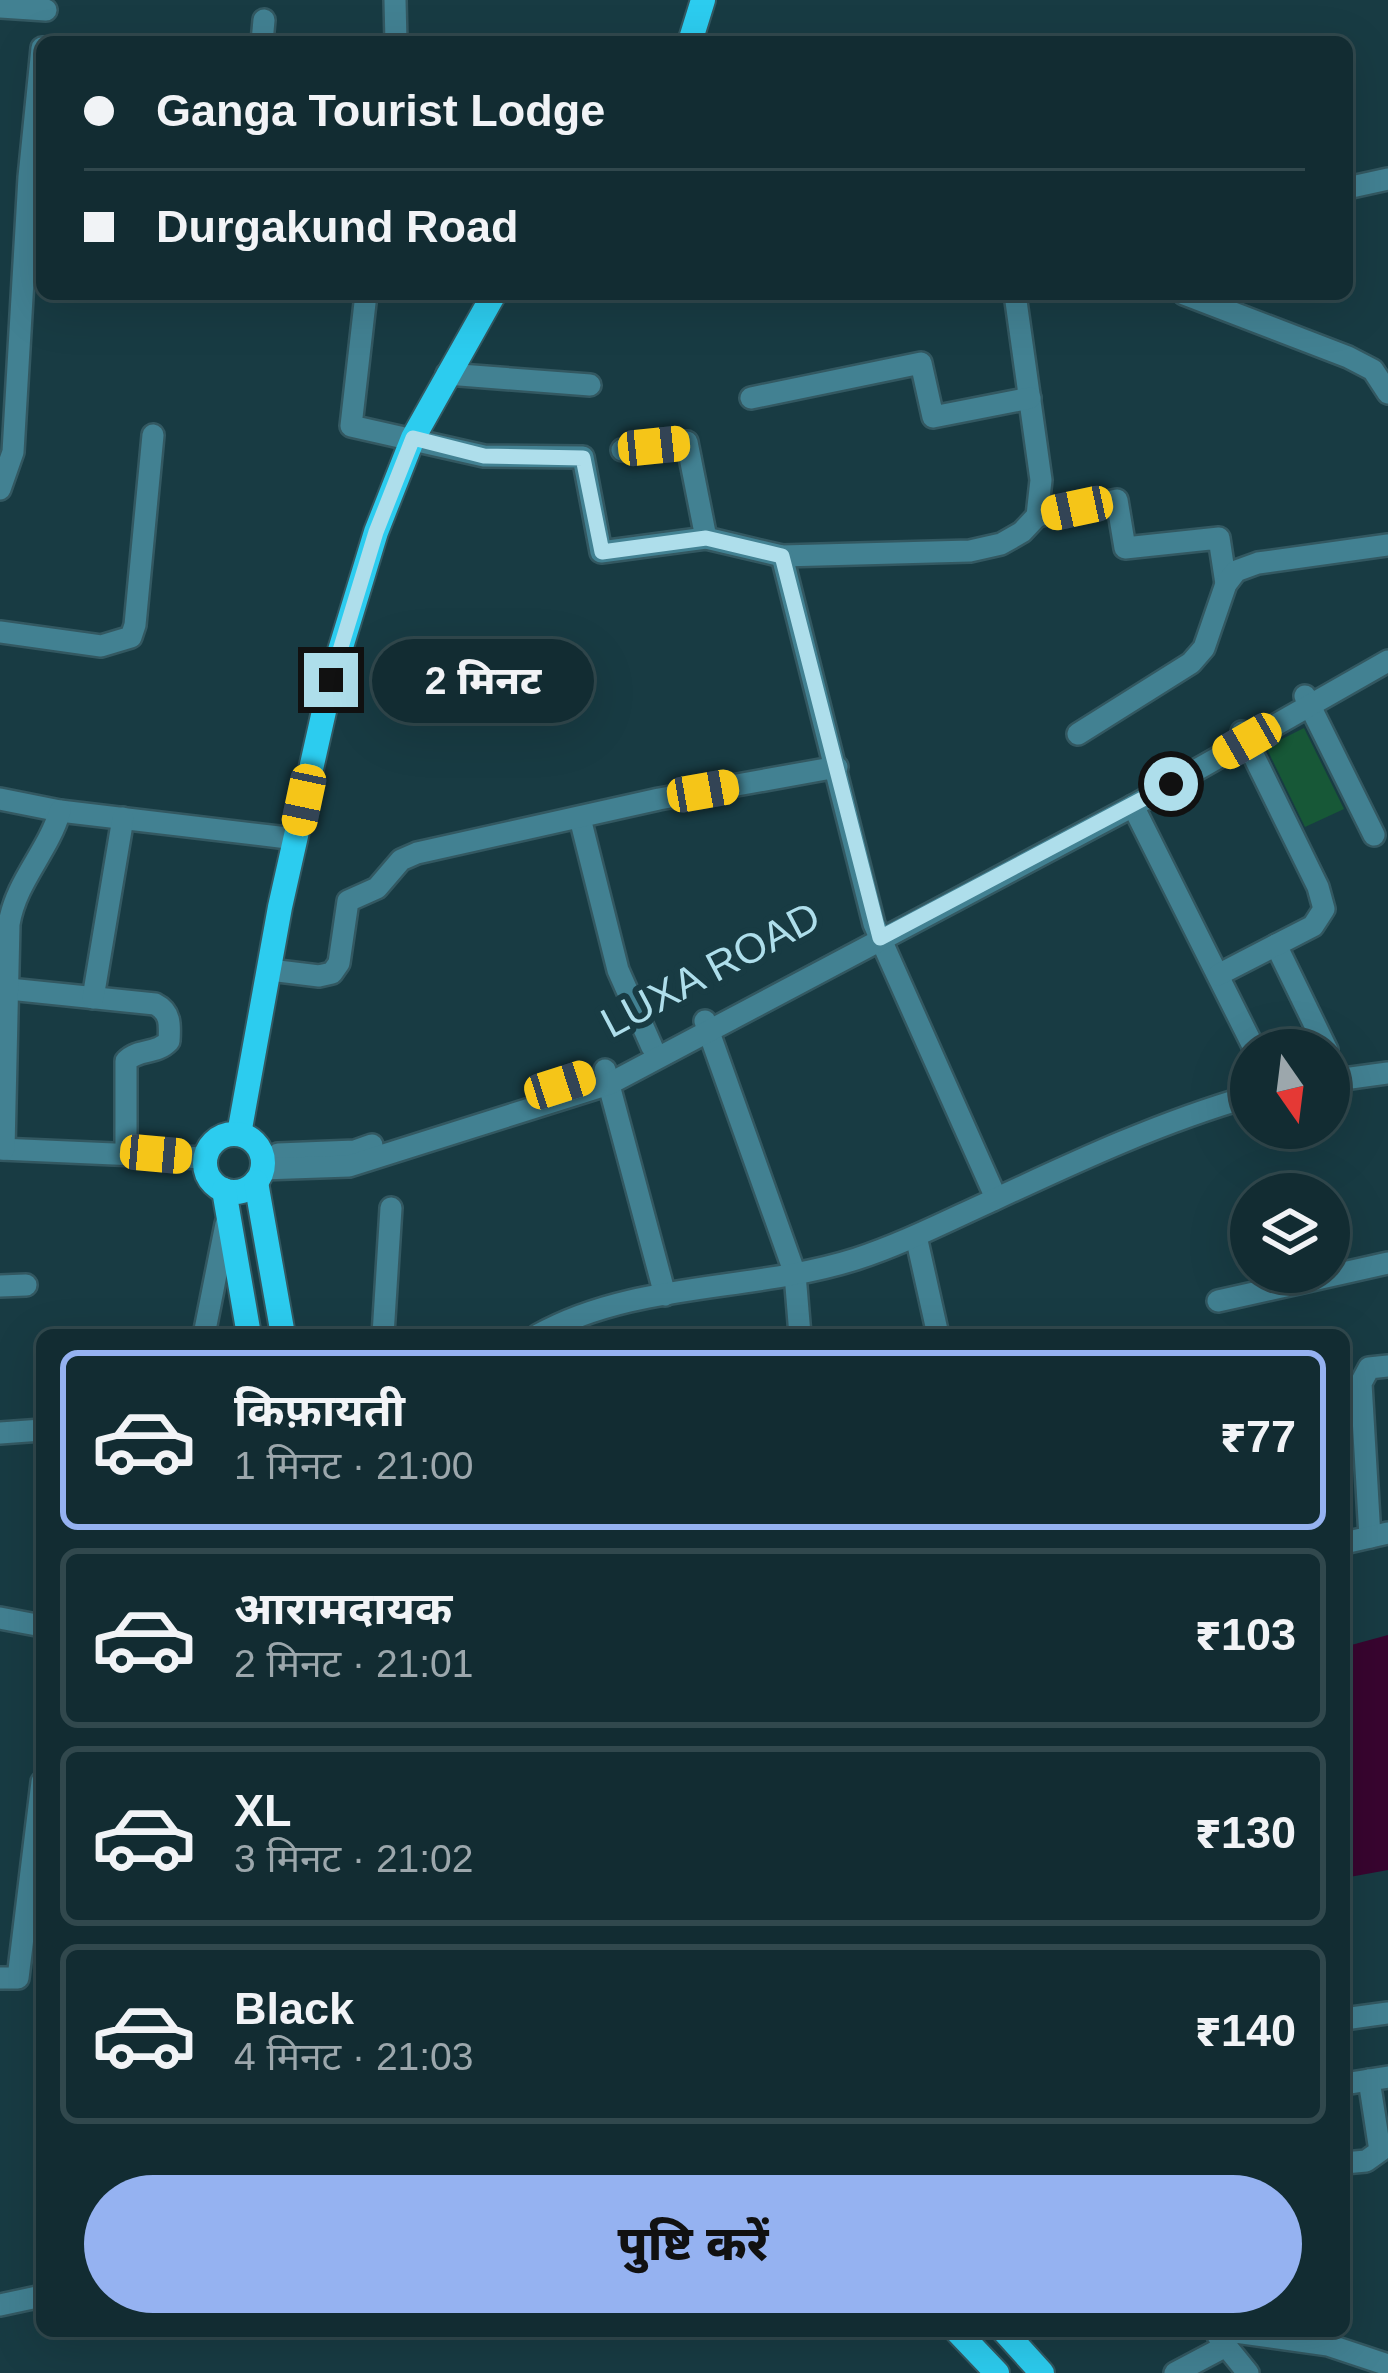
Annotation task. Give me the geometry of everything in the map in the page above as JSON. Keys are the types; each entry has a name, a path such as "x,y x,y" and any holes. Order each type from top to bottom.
{"main road":[{"path":"692,36 703,0"},
{"path":"239,1134 331,680 376,532 413,438 490,300"},
{"path":"248,1329 225,1205 209,1177 205,1158 221,1136 239,1134 254,1141 282,1329"},
{"path":"225,1205 260,1178"},
{"path":"963,2337 997,2373"},
{"path":"1009,2337 1042,2373"}],"street":[{"path":"395,0 396,36"},
{"path":"0,7 46,5 43,36"},
{"path":"0,489 35,177"},
{"path":"1353,187 1388,179"},
{"path":"365,300 351,426 484,456 583,458 602,552 706,538 782,556 970,551 1001,544 1037,517 1117,500 1126,548 1219,538 1226,584"},
{"path":"1016,300 1041,480 1037,517"},
{"path":"1200,300 1380,366 1388,394"},
{"path":"751,398 921,363 933,417 1030,398"},
{"path":"447,374 590,386"},
{"path":"0,632 101,646 130,637 135,625 153,434"},
{"path":"622,450 687,442 706,538"},
{"path":"1078,734 1191,663 1213,627 1226,584 1236,571 1258,563 1388,545"},
{"path":"782,556 877,931 997,1198"},
{"name":"LUXA ROAD","path":"260,1178 297,1153 355,1150 607,1077 652,1046 707,1026 1244,736 1388,648"},
{"path":"1374,835 1308,700 1388,661"},
{"path":"877,931 1132,806 1244,736 1323,897 1320,919 1218,975"},
{"path":"270,970 319,976 332,973 339,963 348,901 385,883 401,860 580,818 837,767"},
{"path":"0,799 60,811 296,839"},
{"path":"1132,806 1245,1029"},
{"path":"60,811 52,837 11,908 2,1149 205,1158"},
{"path":"93,998 123,818"},
{"path":"580,818 611,950 652,1046"},
{"path":"1276,945 1317,1029"},
{"path":"9,989 155,1004 168,1016 169,1041 163,1048 133,1054 126,1061 126,1151"},
{"path":"260,1178 349,1166 607,1077 707,1026 795,1274 800,1329"},
{"path":"1350,1078 1388,1073"},
{"path":"607,1077 665,1295"},
{"path":"551,1329 592,1310 850,1261 1154,1129 1230,1103"},
{"path":"205,1329 225,1205"},
{"path":"383,1329 392,1208"},
{"path":"916,1236 937,1329"},
{"path":"1218,1300 1388,1263"},
{"path":"0,1286 26,1285"},
{"path":"1379,1535 1361,1383 1369,1368 1388,1366"},
{"path":"0,1433 36,1430"},
{"path":"0,1618 36,1625"},
{"path":"0,1978 18,1978 36,1831"},
{"path":"1350,2018 1388,2013"},
{"path":"1350,2162 1366,2161 1380,2150 1378,2079"},
{"path":"0,2306 36,2297"},
{"path":"1175,2373 1225,2337"},
{"path":"1230,2337 1248,2373"},
{"path":"1256,2337 1328,2345 1388,2365"}],"shaded area":[{"path":"1388,1635 1388,1870 1350,1877 1350,1645"}],"building":[{"path":"1304,728 1344,809 1305,827 1266,747"}],"route":[{"path":"331,680 376,532 413,438 484,456 583,458 602,552 706,538 782,556 880,938 1171,784"}]}
